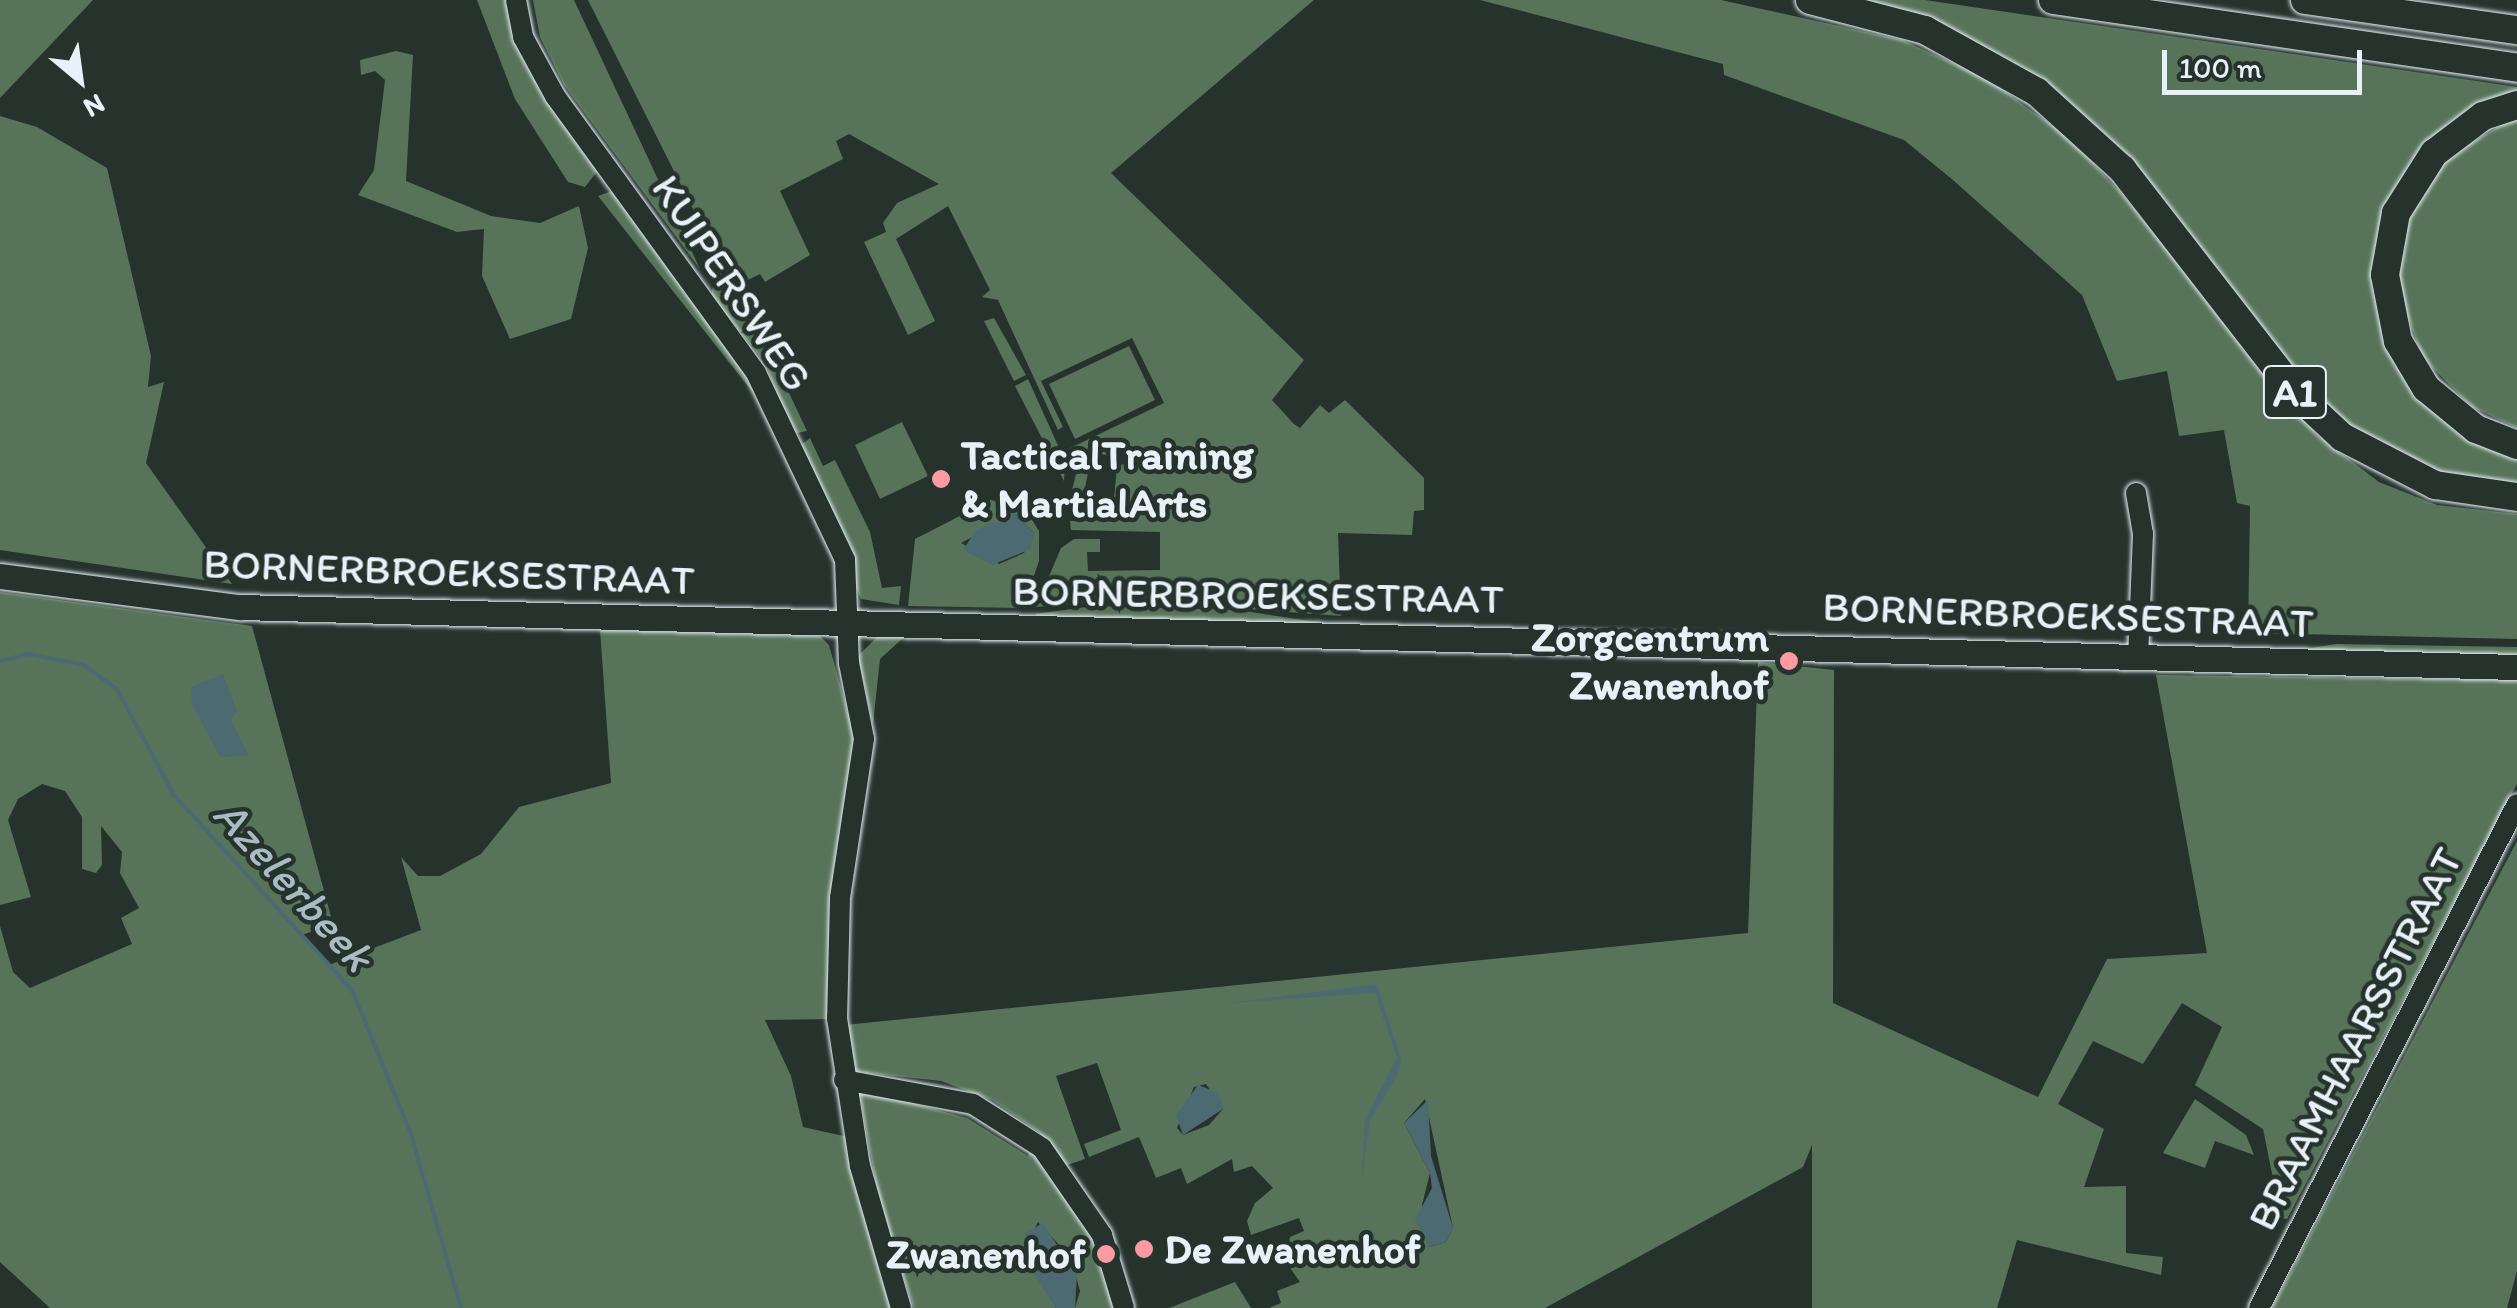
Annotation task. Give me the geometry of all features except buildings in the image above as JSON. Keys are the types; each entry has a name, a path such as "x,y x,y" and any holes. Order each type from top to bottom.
{"highway":[{"name":"A1","path":"1810,0 1924,30 2026,84 2122,169 2296,395 2342,438 2435,485 2517,498"},
{"path":"2053,0 2517,68"},
{"path":"2305,0 2517,30"},
{"path":"2517,105 2483,116 2434,153 2396,213 2385,275 2398,341 2426,388 2476,428 2517,445"}],"main road":[{"name":"BORNERBROEKSESTRAAT","path":"0,576 240,608 2517,667"}],"street":[{"name":"KUIPERSWEG","path":"516,0 523,37 555,96 756,373 844,560 864,739 835,954 844,1080 870,1210 901,1308"},
{"path":"2136,493 2143,528 2138,656"},
{"name":"BRAAMHAARSSTRAAT","path":"2260,1308 2517,804"},
{"path":"844,1080 973,1104 1042,1148 1102,1236 1124,1308"}],"green space":[{"path":"0,0 93,0 0,98"},
{"path":"477,0 509,0 599,169 585,187 568,182 515,99"},
{"path":"533,0 574,0 700,269 564,85 540,37"},
{"path":"588,0 1314,0 1111,173 1304,360 1272,400 1294,424 1300,428 1320,405 1329,413 1345,400 1424,478 1424,510 1414,511 1412,535 1338,533 1341,616 1129,600 1036,607 1061,548 1074,539 1100,539 1100,552 1087,552 1088,571 1160,570 1160,532 1071,530 1070,521 1112,520 1117,466 1135,461 1123,447 1113,456 1092,453 1083,498 1070,498 1078,466 1066,450 1164,403 1132,338 1041,381 1063,427 1058,430 998,300 982,297 990,290 948,206 896,239 935,321 908,335 864,242 886,232 883,223 897,203 939,184 849,134 836,141 843,159 780,191 810,255 765,282 760,274 738,285 807,431 792,434 766,364 711,295 716,273 692,223 698,219"},
{"path":"1480,0 1721,0 1902,40 1988,79 2069,138 2122,194 2317,435 2379,482 2437,505 2517,514 2517,639 2248,633 2250,506 2237,503 2224,430 2179,436 2167,371 2117,381 2082,295 1953,180 1904,140 1724,75 1723,64"},
{"path":"1853,0 1925,0 2517,87 2517,96 2392,198 2393,342 2517,451 2517,483 2421,469 2313,402 2110,144"},
{"path":"396,51 413,55 406,181 491,216 540,223 579,206 588,248 571,319 510,339 482,276 484,229 457,232 358,195 374,170 385,80 375,71 361,75 360,60"},
{"path":"0,116 37,127 107,168 151,356 148,387 164,382 146,463 232,584 0,550"},
{"path":"2517,116 2517,428 2472,407 2423,358 2398,291 2397,254 2407,218 2446,158"},
{"path":"612,191 700,302 773,418 598,196"},
{"path":"994,318 1026,375 1014,381 984,321"},
{"path":"1129,346 1155,400 1075,439 1049,384"},
{"path":"1028,379 1065,461 1064,481 1015,386"},
{"path":"902,422 928,476 880,499 855,445"},
{"path":"810,438 823,466 835,460 870,532 882,588 901,586 899,605 861,599 798,447"},
{"path":"991,500 1026,510 1039,531 1039,561 1023,608 908,606 915,539","holes":["1016,514 1034,533 1024,553 999,564 961,543"]},
{"path":"0,592 252,626 333,924 302,935 329,965 421,930 401,857 418,876 440,876 481,854 519,807 611,783 600,630 820,636 829,645 856,741 828,951 831,1019 765,1020 791,1076 803,1127 848,1137 897,1308 50,1308 0,1262 0,926 13,972 30,988 132,944 121,918 139,908 120,873 122,852 101,826 102,865 96,873 82,869 82,817 65,791 42,784 18,799 8,820 31,897 0,905"},
{"path":"1094,606 1238,610 1328,624 1040,621 1035,614"},
{"path":"877,637 904,637 880,659 873,724 858,656"},
{"path":"2336,644 2517,647 2517,659 2273,654"},
{"path":"1758,662 1834,670 1833,1003 2038,1097 2107,959 2207,953 2156,675 2517,680 2517,784 2287,1219 2281,1218 2263,1129 2195,1085 2222,1027 2182,1003 2143,1064 2093,1041 2058,1104 2104,1129 2084,1187 2126,1186 2126,1253 2163,1257 2161,1275 2017,1240 1997,1308 1812,1308 1812,1145 1803,1167 1545,1308 1269,1308 1281,1303 1277,1291 1300,1282 1286,1262 1290,1237 1304,1231 1299,1218 1251,1235 1247,1221 1255,1203 1273,1188 1252,1166 1234,1172 1232,1159 1187,1184 1181,1168 1156,1178 1139,1137 1089,1157 1084,1144 1121,1130 1097,1063 1056,1076 1085,1159 1067,1165 1038,1131 992,1100 941,1081 849,1071 845,1025 1748,933","holes":["1206,1084 1223,1109 1209,1125 1183,1135 1177,1128 1194,1087","1425,1099 1453,1228 1446,1242 1429,1247 1422,1205 1430,1173 1404,1123"]},
{"path":"2517,841 2517,1271 2507,1308 2272,1308"},
{"path":"859,1089 967,1118 1028,1156 1032,1144 1087,1214 1119,1308 1075,1308 1080,1291 1071,1258 1038,1222 1025,1247 1056,1308 914,1308 880,1207"},
{"path":"2195,1099 2246,1135 2254,1155 2215,1141 2205,1168 2163,1153"},
{"path":"1235,1282 1251,1308 1169,1308"}],"water":[{"path":"1016,514 1034,533 1031,549 992,565 963,550 976,530"},
{"path":"223,674 237,711 231,720 249,756 220,757 192,704 191,687"},
{"path":"1377,984 1401,1060 1397,1076 1370,1120 1362,1179 1365,1119 1397,1058 1375,993 1229,1003"},
{"path":"1198,1085 1219,1093 1223,1109 1183,1135 1176,1115"},
{"path":"1428,1100 1431,1156 1453,1228 1446,1242 1429,1247 1415,1220 1432,1188 1430,1173 1404,1123"},
{"path":"1042,1223 1077,1274 1075,1308 1056,1308 1030,1268 1025,1234"}],"waterway":[{"name":"Azelerbeek","path":"0,661 28,654 84,665 117,689 173,794 352,990 411,1134 461,1308"}],"place":[{"name":"TacticalTraining & MartialArts","path":"941,479"},
{"name":"Zorgcentrum Zwanenhof","path":"1789,661"},
{"name":"De Zwanenhof","path":"1144,1249"},
{"name":"Zwanenhof","path":"1106,1254"}]}
